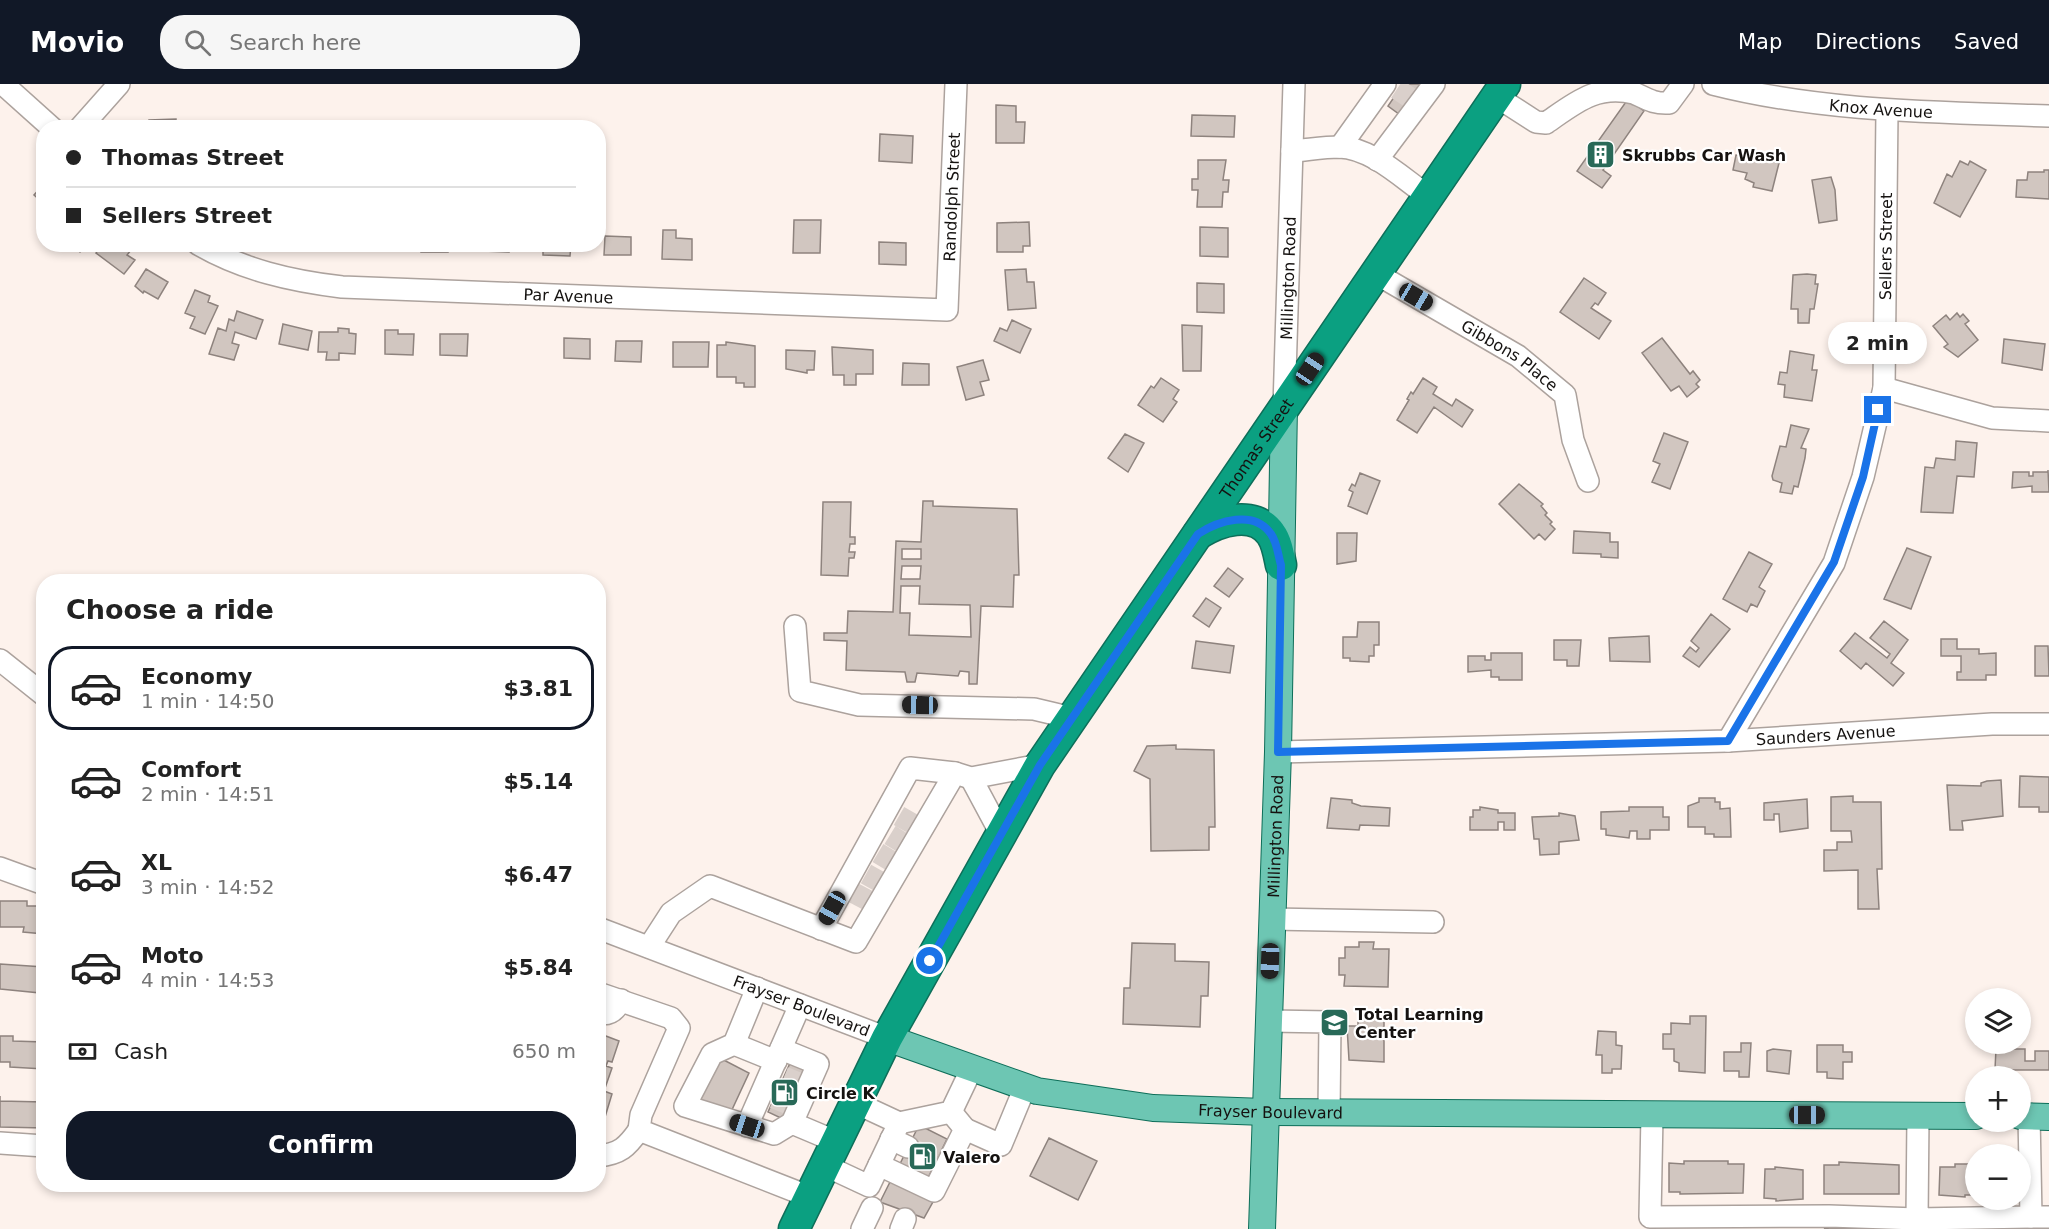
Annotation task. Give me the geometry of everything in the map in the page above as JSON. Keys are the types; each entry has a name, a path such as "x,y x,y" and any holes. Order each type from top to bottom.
{"highway":[{"name":"Thomas Street","path":"794,1229 888,1038 1040,765 1501,90"},
{"path":"1198,534 1226,521 1242,519 1256,523 1266,528 1273,536 1281,565"}],"main road":[{"name":"Millington Road","path":"1262,1229 1278,752 1284,407"},
{"name":"Frayser Boulevard","path":"888,1038 1037,1091 1153,1108 1329,1113 1965,1116"}],"street":[{"path":"3,84 43,120"},
{"path":"87,120 118,84"},
{"name":"Randolph Street","path":"947,310 956,84"},
{"name":"Millington Road","path":"1284,407 1294,84"},
{"path":"1340,147 1400,92 1432,84"},
{"path":"1501,90 1536,122 1546,123 1586,93 1605,86 1620,87 1655,104 1669,103 1683,84"},
{"name":"Knox Avenue","path":"1713,84 1796,100 1887,111 2049,116"},
{"path":"1377,159 1400,92"},
{"name":"Sellers Street","path":"1728,741 1834,562 1863,477 1884,388 1887,111"},
{"path":"1292,152 1340,147 1377,159 1428,196"},
{"name":"Par Avenue","path":"212,252 264,272 303,282 342,286 947,310"},
{"name":"Gibbons Place","path":"1375,273 1518,356 1565,395 1573,440 1588,481"},
{"path":"1884,388 1992,418 2049,421"},
{"path":"795,626 800,691 859,705 1034,709 1072,718"},
{"path":"0,660 36,689"},
{"name":"Saunders Avenue","path":"1278,752 1728,741 1980,725 2049,724"},
{"path":"821,928 862,897 873,878 900,829 910,768 963,776 1040,765"},
{"path":"649,947 671,913 710,886 856,942 862,897 900,829 963,776"},
{"path":"963,776 1001,834"},
{"path":"0,868 36,881"},
{"path":"1272,919 1433,922"},
{"name":"Frayser Boulevard","path":"606,930 888,1038"},
{"path":"757,988 734,1044 712,1054 685,1106 774,1134 784,1105 787,1072 800,1005"},
{"path":"606,995 671,1017 679,1028 641,1115 639,1130 626,1149 606,1154"},
{"path":"606,1014 615,1010 621,1000"},
{"path":"1268,1021 1330,1022 1329,1113"},
{"path":"734,1044 787,1072"},
{"path":"787,1072 784,1105 830,1153 868,1186 899,1136 951,1112 972,1068"},
{"path":"951,1112 965,1129 1001,1145 1025,1087"},
{"path":"856,1103 899,1136"},
{"path":"747,1126 784,1105"},
{"path":"1652,1114 1648,1223 1752,1223 1830,1216 1918,1224 2040,1217 2033,1116"},
{"path":"1918,1116 1918,1224"},
{"path":"879,1165 934,1191 942,1162 965,1129"},
{"path":"639,1130 810,1197"},
{"path":"0,1143 36,1145"},
{"path":"862,1229 872,1208"}],"building":[{"path":"1403,84 1426,84 1403,117 1388,106"},
{"name":"Skrubbs Car Wash","path":"1628,99 1644,111 1603,170 1611,176 1602,188 1577,171"},
{"path":"996,105 1016,106 1016,122 1025,122 1024,143 996,143"},
{"path":"1192,115 1235,116 1234,137 1191,136"},
{"path":"880,134 913,136 912,163 879,161"},
{"path":"1736,155 1779,163 1772,191 1753,187 1754,183 1745,179 1747,173 1733,170"},
{"path":"1198,160 1226,160 1223,180 1229,180 1228,192 1223,192 1222,207 1197,207 1198,190 1192,190 1192,179 1198,179"},
{"path":"1960,161 1968,165 1970,161 1986,170 1960,217 1934,203 1947,174 1952,177"},
{"path":"2044,170 2049,170 2049,199 2016,197 2017,180 2027,180 2028,172 2044,172"},
{"path":"1831,177 1835,190 1837,220 1819,223 1812,180"},
{"path":"794,220 821,220 820,253 793,253"},
{"path":"1029,222 1030,246 1023,246 1023,252 997,252 997,223"},
{"path":"1200,227 1228,228 1228,257 1200,256"},
{"path":"663,230 676,230 676,238 692,239 692,260 662,259"},
{"path":"606,236 631,237 631,255 604,255"},
{"path":"879,242 906,243 906,265 879,264"},
{"path":"129,252 127,255 135,260 124,274 96,253"},
{"path":"543,252 570,252 570,256 543,255"},
{"path":"146,269 168,282 158,299 144,291 143,293 135,286"},
{"path":"1026,269 1027,282 1034,282 1036,308 1008,310 1005,270"},
{"path":"1793,275 1816,275 1815,284 1818,284 1814,309 1810,309 1809,323 1798,323 1798,309 1791,309"},
{"path":"1584,278 1606,293 1598,305 1595,303 1591,308 1611,321 1599,339 1560,312"},
{"path":"1197,283 1224,284 1224,313 1197,312"},
{"path":"195,290 210,296 208,302 218,306 205,334 190,328 195,317 185,313"},
{"path":"237,311 263,320 256,339 235,332 232,343 239,345 234,360 209,354 218,328 226,331 229,319 234,321"},
{"path":"1957,313 1960,317 1963,314 1969,321 1965,324 1978,340 1958,357 1944,347 1948,344 1933,326 1946,315 1950,320"},
{"path":"1012,320 1031,329 1020,353 994,341 1000,328 1007,331"},
{"path":"283,324 312,331 308,350 279,344"},
{"path":"1182,325 1202,326 1201,371 1183,371"},
{"path":"338,328 349,329 349,333 356,334 355,354 339,353 339,360 326,360 327,352 318,352 319,332 338,332"},
{"path":"385,330 398,330 398,334 414,334 413,355 385,354"},
{"path":"440,334 468,334 467,356 440,355"},
{"path":"564,338 590,339 590,359 564,358"},
{"path":"1662,338 1690,374 1693,371 1700,380 1696,384 1699,387 1687,397 1679,386 1671,391 1642,353"},
{"path":"2004,339 2045,344 2042,370 2002,363"},
{"path":"616,341 642,341 641,362 615,361"},
{"path":"673,342 709,342 708,367 673,367"},
{"path":"726,342 755,346 755,387 744,387 744,383 736,383 736,377 717,377 717,345 726,345"},
{"path":"832,347 873,350 873,374 856,374 856,385 844,385 844,375 833,375"},
{"path":"786,350 815,351 814,370 807,370 807,373 786,369"},
{"path":"1790,351 1814,355 1812,370 1817,370 1812,401 1784,397 1785,385 1778,384 1780,372 1787,373"},
{"path":"983,360 989,380 980,382 984,395 966,400 957,367"},
{"path":"903,363 929,364 929,385 902,385"},
{"path":"1161,378 1179,390 1173,399 1177,402 1163,422 1138,405 1151,386 1154,388"},
{"path":"1423,378 1437,387 1433,394 1452,406 1456,399 1473,410 1462,427 1434,407 1417,433 1397,420 1411,392 1413,394"},
{"path":"1791,425 1809,429 1801,448 1806,449 1798,487 1794,486 1792,494 1780,492 1782,483 1773,480 1772,476 1780,446 1786,447"},
{"path":"1664,433 1688,442 1670,489 1652,482 1660,464 1653,461"},
{"path":"1125,434 1144,443 1128,472 1108,458"},
{"path":"1956,441 1977,443 1974,477 1957,476 1953,513 1921,512 1925,467 1934,468 1936,458 1955,460"},
{"path":"2048,470 2049,492 2032,492 2032,486 2012,488 2013,472 2029,472 2029,476 2033,476 2033,472 2048,472"},
{"path":"1360,473 1380,481 1367,514 1348,506 1353,492 1349,490 1352,484 1355,486"},
{"path":"1519,484 1543,504 1541,506 1547,513 1545,515 1552,522 1550,524 1555,529 1545,540 1539,534 1534,539 1499,504"},
{"path":"923,501 933,501 933,506 1017,509 1019,575 1014,575 1013,607 981,606 977,684 969,684 969,672 960,671 958,676 917,673 915,682 907,682 905,672 846,670 847,641 824,640 824,633 847,633 848,611 893,612 896,541 921,542","holes":["902,549 921,549 921,559 902,559","902,566 921,566 920,579 901,579","901,586 920,586 919,604 970,605 971,637 909,635 910,613 900,613"]},
{"path":"823,502 851,502 850,537 855,537 855,544 850,544 849,552 855,552 854,558 849,558 848,576 821,575"},
{"path":"1574,531 1610,533 1610,542 1618,542 1618,558 1601,557 1601,554 1573,553"},
{"path":"1337,533 1357,533 1356,561 1337,564"},
{"path":"1907,548 1931,557 1911,609 1884,599"},
{"path":"1749,552 1772,564 1759,587 1765,591 1757,607 1751,604 1747,612 1723,599"},
{"path":"1228,568 1243,579 1229,597 1214,586"},
{"path":"1206,598 1221,608 1209,627 1193,616"},
{"path":"1711,614 1730,629 1699,667 1683,656 1690,647 1696,652 1699,648 1691,641"},
{"path":"1884,621 1908,640 1891,663 1904,673 1893,686 1866,663 1861,669 1840,651 1855,633 1887,658 1890,654 1870,638"},
{"path":"1358,622 1379,622 1379,645 1374,645 1374,656 1369,656 1369,662 1350,661 1350,658 1343,658 1343,637 1357,637"},
{"path":"1649,636 1650,662 1610,661 1609,638"},
{"path":"1941,639 1957,639 1957,649 1979,649 1979,654 1996,653 1996,675 1986,675 1986,680 1957,680 1957,672 1961,672 1961,656 1941,656"},
{"path":"1554,640 1581,640 1579,666 1567,666 1567,660 1554,660"},
{"path":"1196,641 1234,646 1230,673 1192,668"},
{"path":"2035,646 2048,646 2049,676 2035,676"},
{"path":"1491,653 1522,653 1522,680 1499,680 1499,677 1491,677 1491,670 1468,672 1468,656 1485,656 1485,660 1491,660"},
{"path":"1176,745 1176,749 1214,750 1215,827 1209,827 1209,850 1151,851 1150,779 1134,771 1147,746"},
{"path":"2020,776 2049,777 2049,812 2039,812 2039,807 2019,807"},
{"path":"2001,780 2003,816 1962,821 1963,830 1950,830 1947,785 1981,786 1981,783 1987,781"},
{"path":"1853,796 1853,802 1881,802 1882,869 1877,869 1879,909 1858,909 1858,870 1824,871 1824,850 1837,850 1837,842 1852,842 1851,831 1831,831 1831,797"},
{"path":"1331,798 1352,800 1352,803 1361,806 1390,808 1389,826 1360,825 1359,830 1327,828"},
{"path":"1699,798 1715,798 1715,802 1720,802 1720,809 1730,808 1731,837 1714,837 1714,834 1705,834 1705,827 1688,827 1688,806 1699,802"},
{"path":"1807,799 1808,828 1780,832 1779,814 1774,814 1774,820 1764,820 1764,803"},
{"path":"1480,807 1498,810 1498,813 1515,813 1515,830 1504,830 1504,822 1498,822 1498,830 1470,830 1470,817 1473,817 1473,810 1480,810"},
{"path":"1629,807 1663,807 1663,817 1669,817 1669,830 1650,830 1650,839 1637,839 1637,831 1630,831 1629,838 1606,835 1606,829 1601,829 1601,812 1629,811"},
{"path":"1559,813 1575,816 1579,840 1559,842 1559,854 1540,855 1539,839 1534,839 1532,817 1559,816"},
{"path":"0,901 27,901 27,906 36,906 36,933 23,932 24,927 0,927"},
{"path":"1359,942 1374,942 1373,949 1389,949 1388,987 1344,986 1345,975 1339,975 1339,958 1345,958 1345,947 1359,947"},
{"path":"1132,943 1175,944 1175,961 1209,962 1208,996 1201,996 1200,1027 1123,1024 1124,988 1130,988"},
{"path":"0,964 36,966 36,993 0,989"},
{"path":"1358,1016 1384,1016 1384,1062 1349,1060 1347,1026 1358,1026"},
{"path":"1690,1016 1706,1016 1705,1073 1679,1071 1679,1063 1674,1061 1674,1049 1663,1049 1663,1034 1671,1034 1671,1023 1690,1024"},
{"path":"1598,1031 1616,1032 1616,1045 1622,1046 1621,1069 1612,1069 1612,1073 1602,1073 1602,1055 1596,1055"},
{"path":"0,1036 13,1036 13,1041 36,1042 36,1069 10,1067 10,1062 0,1062"},
{"path":"606,1036 619,1041 612,1062 608,1061 606,1066"},
{"path":"1741,1043 1751,1043 1749,1077 1739,1077 1739,1071 1724,1071 1724,1052 1741,1052"},
{"path":"1817,1045 1843,1045 1843,1052 1852,1052 1852,1062 1843,1062 1843,1079 1827,1078 1827,1072 1817,1072"},
{"path":"1773,1049 1791,1051 1789,1074 1767,1071 1767,1051"},
{"path":"2035,1051 2049,1051 2049,1070 2031,1070 2031,1066 1995,1066 1996,1054 2025,1054 2025,1061 2035,1061"},
{"path":"716,1056 749,1073 730,1114 696,1098"},
{"path":"791,1061 809,1069 785,1120 768,1112"},
{"path":"606,1066 612,1068 606,1085"},
{"path":"606,1092 612,1094 606,1114"},
{"path":"0,1101 36,1102 36,1128 0,1127"},
{"path":"919,1125 947,1139 926,1182 898,1168"},
{"path":"1049,1138 1097,1161 1078,1200 1030,1176"},
{"path":"1684,1161 1728,1161 1728,1164 1744,1164 1743,1193 1680,1194 1680,1192 1669,1192 1669,1163 1684,1164"},
{"path":"1839,1162 1899,1165 1899,1194 1824,1194 1824,1165 1839,1165"},
{"path":"1955,1164 1965,1164 1965,1197 1939,1195 1940,1167 1955,1167"},
{"path":"1775,1167 1803,1170 1803,1199 1776,1201 1776,1199 1764,1198 1765,1169 1775,1169"},
{"path":"892,1178 934,1200 924,1218 880,1202"},
{"path":"1835,1225 1851,1225 1851,1227 1898,1229 1824,1229"}],"tunnel":[{"path":"1397,89 1412,99"},
{"path":"899,816 913,824"},
{"path":"890,835 903,843"},
{"path":"878,853 893,862"},
{"path":"866,874 882,883"},
{"path":"854,893 871,902"},
{"path":"784,1077 801,1084"},
{"path":"774,1098 791,1105"},
{"path":"908,1147 937,1160"}],"place":[{"name":"Skrubbs Car Wash","path":"1601,155"},
{"name":"Total Learning Center","path":"1334,1023"},
{"name":"Circle K","path":"785,1093"},
{"name":"Valero","path":"922,1157"}],"route":[{"path":"930,961 1040,765 1198,534 1212,525 1242,519 1256,523 1266,528 1273,536 1277,549 1281,565 1278,752 1728,741 1834,562 1863,477 1878,410"}]}
